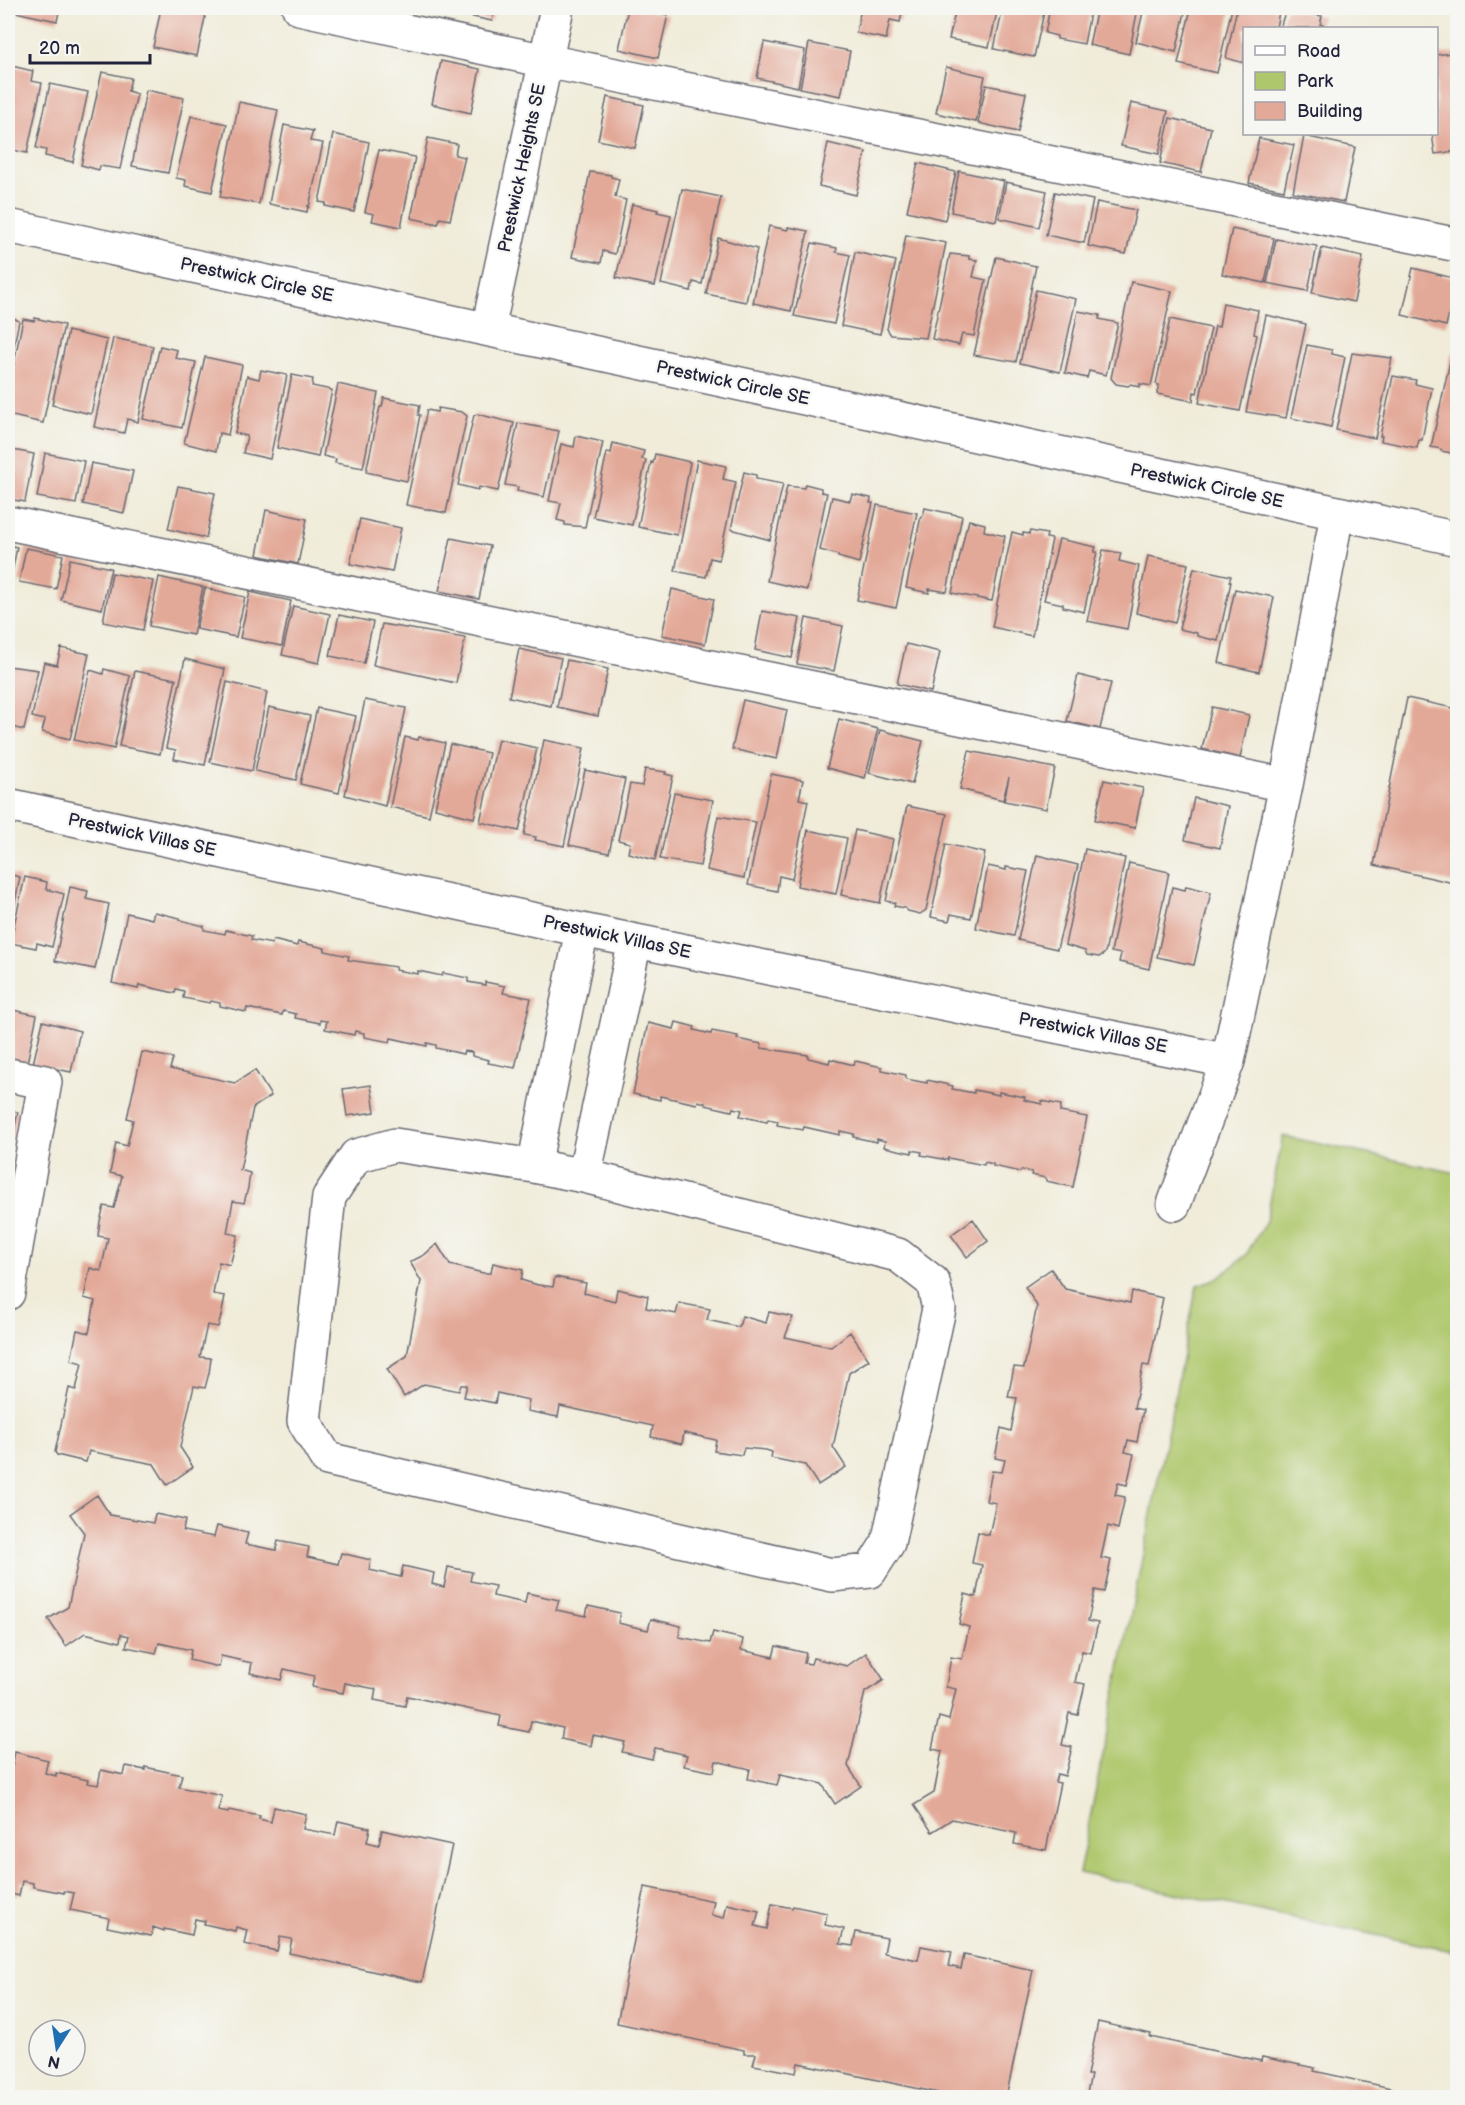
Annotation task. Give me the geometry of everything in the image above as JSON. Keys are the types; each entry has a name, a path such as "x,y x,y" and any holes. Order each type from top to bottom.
{"street":[{"path":"299,8 546,61 1458,245"},
{"name":"Prestwick Heights SE","path":"488,329 557,8"},
{"name":"Prestwick Circle SE","path":"8,226 1458,539"},
{"path":"1174,1204 1228,1060 1286,785 1337,514"},
{"path":"8,523 1286,785"},
{"name":"Prestwick Villas SE","path":"8,805 582,930 1228,1060"},
{"path":"534,1166 582,930"},
{"path":"584,1176 635,941"},
{"path":"8,1075 45,1083 8,1293"},
{"path":"395,1145 584,1176 898,1255 933,1282 939,1309 888,1543 870,1571 832,1575 327,1459 304,1421 328,1197 356,1156 395,1145"}],"green space":[{"path":"1283,1136 1457,1173 1457,1952 1079,1873 1197,1285 1218,1278 1246,1255 1266,1221"}],"building":[{"path":"16,8 60,8 57,21 15,12"},
{"path":"161,8 182,8 206,13 197,56 153,47"},
{"path":"413,8 447,8 446,15"},
{"path":"455,8 495,8 492,21 454,13"},
{"path":"628,8 668,15 658,58 619,49"},
{"path":"861,8 903,8 900,22 890,20 886,39 856,33"},
{"path":"956,8 998,8 989,47 949,39"},
{"path":"1003,8 1045,8 1034,57 994,49"},
{"path":"1050,8 1091,8 1084,44 1057,39 1057,36 1045,33"},
{"path":"1097,8 1138,8 1129,54 1089,45"},
{"path":"1144,8 1186,8 1176,52 1136,42"},
{"path":"1191,8 1232,8 1217,73 1178,64"},
{"path":"1237,8 1278,8 1276,27 1243,27 1243,63 1226,58"},
{"path":"1286,9 1322,16 1320,25 1323,25 1322,27 1280,27"},
{"path":"764,42 805,50 798,87 757,78"},
{"path":"809,43 850,51 841,96 800,88"},
{"path":"1458,52 1458,151 1435,154 1432,135 1438,135 1438,55"},
{"path":"441,61 480,69 471,113 432,104"},
{"path":"8,65 33,71 31,81 42,83 27,153 8,149"},
{"path":"946,67 985,76 976,122 936,113"},
{"path":"102,72 131,78 128,91 137,94 120,169 100,166 99,170 81,165"},
{"path":"50,84 88,92 73,162 45,156 46,150 36,148"},
{"path":"986,85 1026,93 1018,132 978,123"},
{"path":"146,90 184,98 168,173 132,166"},
{"path":"607,97 644,105 635,148 598,140"},
{"path":"239,102 278,110 259,204 220,197"},
{"path":"1131,103 1168,111 1159,154 1121,146"},
{"path":"191,116 227,124 212,192 185,186 186,180 176,178"},
{"path":"1170,118 1211,128 1201,172 1160,163"},
{"path":"284,125 313,131 310,141 323,143 307,212 269,204"},
{"path":"333,134 369,142 354,212 325,206 326,203 319,202"},
{"path":"1304,136 1355,147 1344,202 1293,192"},
{"path":"428,138 457,144 455,155 465,157 450,220 440,218 438,224 411,218"},
{"path":"1259,138 1294,145 1284,190 1249,183"},
{"path":"828,143 866,152 856,195 819,186"},
{"path":"379,150 415,157 401,227 372,221 374,214 365,212"},
{"path":"918,163 956,172 945,220 907,211"},
{"path":"959,171 1004,181 996,221 951,212"},
{"path":"590,172 611,175 619,179 615,197 626,200 615,254 603,251 601,263 572,257"},
{"path":"1006,182 1047,191 1039,227 999,218"},
{"path":"682,189 721,197 702,284 693,282 691,291 661,284"},
{"path":"1055,192 1093,200 1084,243 1046,235"},
{"path":"1097,202 1136,210 1126,254 1088,246"},
{"path":"632,204 671,215 655,286 616,278"},
{"path":"769,226 808,231 791,311 753,303"},
{"path":"1232,229 1274,238 1265,283 1222,274"},
{"path":"906,235 946,243 926,338 891,335 887,329"},
{"path":"718,238 757,249 746,302 706,294"},
{"path":"1276,239 1317,246 1308,291 1267,283"},
{"path":"812,243 837,248 836,252 850,255 834,324 794,316"},
{"path":"1322,248 1363,257 1354,302 1312,293"},
{"path":"855,252 896,261 880,334 841,326"},
{"path":"950,254 969,256 969,259 977,260 973,277 986,280 974,336 962,334 959,345 932,339"},
{"path":"996,257 1036,266 1016,362 974,355"},
{"path":"1413,268 1457,279 1446,326 1402,315"},
{"path":"1131,282 1172,291 1151,386 1116,384 1111,378"},
{"path":"1036,290 1076,299 1060,372 1020,363"},
{"path":"1223,303 1258,310 1254,334 1257,335 1240,411 1199,403 1215,326 1219,327"},
{"path":"1078,311 1100,315 1099,319 1118,323 1106,375 1089,371 1087,378 1065,373"},
{"path":"8,315 19,321 9,370 8,370"},
{"path":"1266,315 1306,324 1286,418 1246,412"},
{"path":"35,318 64,325 43,423 8,415 8,392 23,319 34,321"},
{"path":"1170,319 1211,328 1197,393 1194,392 1193,401 1157,394 1159,385 1156,384"},
{"path":"68,331 107,340 91,414 52,405"},
{"path":"113,338 153,346 138,422 127,419 124,433 94,427"},
{"path":"1307,345 1332,350 1332,354 1345,357 1331,427 1291,418"},
{"path":"160,346 177,350 175,358 196,362 182,428 143,419"},
{"path":"1452,352 1458,353 1458,458 1452,457 1451,453 1431,447"},
{"path":"1352,353 1392,358 1375,438 1336,430"},
{"path":"205,357 242,365 228,435 219,433 216,451 184,443"},
{"path":"261,370 287,375 270,459 243,453 247,436 235,433 247,376 259,379"},
{"path":"292,375 313,379 312,386 332,390 318,457 277,448"},
{"path":"1393,376 1416,380 1415,384 1432,388 1422,440 1419,440 1417,448 1381,441 1382,436 1380,436"},
{"path":"338,384 378,393 363,468 335,463 336,459 323,456"},
{"path":"384,398 420,405 407,481 366,472"},
{"path":"438,408 462,412 467,416 446,513 406,505 427,410 437,412"},
{"path":"474,415 514,423 498,491 479,487 478,490 458,485"},
{"path":"518,423 559,431 544,497 517,491 518,487 505,485"},
{"path":"576,436 603,442 585,527 565,525 565,522 557,520 561,503 549,501 561,444 574,447"},
{"path":"613,443 644,451 642,459 646,460 632,525 593,517 607,452 611,453"},
{"path":"8,449 34,454 25,502 8,499"},
{"path":"45,453 84,461 76,504 37,497"},
{"path":"655,454 690,462 677,535 638,527 651,462 653,463"},
{"path":"697,460 726,466 723,479 736,482 719,560 710,558 706,577 675,571"},
{"path":"91,463 133,471 124,513 83,504"},
{"path":"744,472 756,475 756,479 783,484 770,540 731,529"},
{"path":"805,484 821,488 821,492 827,493 807,590 767,581 787,486 804,488"},
{"path":"178,486 215,493 206,538 168,529"},
{"path":"852,494 871,498 870,503 873,503 859,563 820,550 832,497 850,501"},
{"path":"877,505 917,513 896,608 857,600"},
{"path":"925,508 962,516 947,592 929,589 929,593 906,588 921,516"},
{"path":"266,510 307,519 298,564 257,555"},
{"path":"360,519 401,528 392,572 350,564"},
{"path":"969,520 985,524 984,531 1005,536 992,601 952,593"},
{"path":"1030,531 1047,534 1046,538 1052,539 1032,636 992,627 1012,532 1023,535 1023,533 1029,534"},
{"path":"451,538 490,546 479,599 439,591"},
{"path":"1059,539 1096,547 1094,552 1097,552 1084,612 1044,600"},
{"path":"8,545 17,547 9,588 8,588"},
{"path":"26,548 63,555 56,589 19,582"},
{"path":"1103,550 1121,553 1119,561 1139,566 1127,629 1087,621"},
{"path":"1148,556 1188,564 1175,623 1136,613"},
{"path":"70,559 111,568 102,609 61,600"},
{"path":"1194,568 1231,576 1218,641 1179,629"},
{"path":"112,573 153,581 143,630 103,622"},
{"path":"159,577 203,587 193,635 149,626"},
{"path":"205,588 245,597 236,637 196,629"},
{"path":"672,589 714,599 705,644 662,635"},
{"path":"1235,589 1274,597 1259,672 1219,663"},
{"path":"250,592 291,601 282,646 240,638"},
{"path":"293,606 330,614 319,663 282,655"},
{"path":"762,611 800,618 792,658 755,650"},
{"path":"339,615 373,622 364,663 330,656"},
{"path":"806,618 843,626 834,671 797,664"},
{"path":"382,624 465,638 456,683 373,665"},
{"path":"906,644 940,652 931,692 897,684"},
{"path":"61,648 89,654 70,739 42,732 45,720 32,717 44,662 57,665"},
{"path":"519,649 561,658 551,706 509,697"},
{"path":"185,659 225,669 205,765 174,759 176,750 166,748"},
{"path":"567,660 608,669 598,716 557,707"},
{"path":"8,666 38,670 24,730 8,726"},
{"path":"104,669 130,676 114,749 74,740 90,670 103,674"},
{"path":"135,671 176,679 160,754 119,746"},
{"path":"1078,675 1111,683 1100,729 1067,721"},
{"path":"227,682 267,692 252,771 210,762"},
{"path":"1407,698 1458,709 1458,884 1374,865"},
{"path":"365,700 406,708 385,806 345,795"},
{"path":"743,700 787,710 777,759 732,749"},
{"path":"269,707 310,716 296,780 255,771"},
{"path":"1212,707 1249,715 1240,758 1202,749"},
{"path":"317,708 356,716 339,793 300,784"},
{"path":"839,719 878,729 865,778 827,768"},
{"path":"880,730 923,741 912,784 869,773"},
{"path":"405,737 418,740 419,737 445,743 429,816 390,807"},
{"path":"498,739 537,748 519,831 480,822"},
{"path":"544,740 584,748 564,846 535,840 536,837 524,835"},
{"path":"450,744 489,753 474,818 435,808"},
{"path":"969,751 1055,768 1046,809 1004,801 1009,777 1003,800 960,789"},
{"path":"645,769 666,772 665,774 673,776 655,860 628,853 630,843 618,840 630,784 642,786"},
{"path":"585,770 625,779 609,853 569,845"},
{"path":"771,774 803,780 799,799 808,801 792,879 779,876 777,891 748,885"},
{"path":"1104,780 1143,788 1135,828 1095,820"},
{"path":"674,793 713,800 700,866 660,859"},
{"path":"1194,798 1228,806 1220,848 1185,840"},
{"path":"907,806 947,814 926,910 920,914 894,906 895,903 886,901"},
{"path":"718,816 756,822 744,878 707,870"},
{"path":"808,830 847,838 836,894 797,886"},
{"path":"855,830 893,839 880,903 841,895"},
{"path":"946,844 985,853 971,918 951,914 949,921 931,917"},
{"path":"1085,849 1125,858 1106,949 1099,957 1087,955 1085,951 1065,945"},
{"path":"1037,855 1078,865 1057,949 1018,940"},
{"path":"1129,863 1169,872 1149,969 1119,962 1121,954 1111,952"},
{"path":"988,866 1028,871 1014,936 976,928"},
{"path":"8,874 20,877 9,932 8,932"},
{"path":"25,877 47,882 46,889 64,894 52,947 37,943 36,948 10,943"},
{"path":"1186,886 1211,892 1194,965 1157,957 1172,887 1185,890"},
{"path":"70,887 88,891 86,899 109,904 95,969 55,961"},
{"path":"154,912 204,926 204,930 225,934 226,930 252,936 251,940 272,944 273,940 297,946 298,942 349,956 348,960 396,967 395,970 418,974 418,971 442,976 443,973 468,978 468,982 485,985 485,982 505,986 503,993 531,998 515,1068 488,1063 489,1060 472,1056 472,1052 464,1051 463,1054 436,1048 436,1045 427,1043 427,1046 391,1038 390,1042 364,1037 364,1033 355,1031 354,1035 325,1029 327,1021 320,1020 320,1023 295,1018 296,1014 283,1011 282,1015 247,1008 246,1012 220,1006 220,1003 211,1001 210,1003 183,998 184,991 176,989 175,993 139,985 138,989 112,983 127,913 152,919"},
{"path":"8,1009 37,1015 27,1063 8,1059"},
{"path":"43,1021 80,1031 71,1072 33,1064"},
{"path":"676,1022 711,1034 712,1031 738,1036 737,1039 762,1044 761,1048 808,1055 808,1058 829,1063 830,1059 854,1065 855,1061 906,1075 906,1079 927,1083 927,1080 953,1086 952,1089 999,1095 999,1092 1025,1097 1024,1100 1042,1104 1042,1101 1061,1105 1060,1112 1087,1117 1073,1187 1046,1181 1046,1178 1031,1175 1032,1172 1021,1170 1020,1172 985,1162 984,1165 948,1158 948,1160 921,1155 922,1152 912,1150 912,1153 884,1147 885,1141 877,1139 877,1142 853,1137 854,1134 840,1131 840,1135 804,1127 803,1130 777,1125 778,1121 768,1119 767,1122 740,1116 742,1110 733,1108 732,1111 705,1105 698,1101 697,1104 660,1096 660,1100 633,1094 648,1023 674,1029"},
{"path":"142,1052 173,1058 170,1069 235,1083 255,1070 271,1096 253,1108 240,1170 250,1173 248,1188 244,1203 233,1201 227,1233 238,1235 230,1265 219,1262 213,1294 225,1296 222,1312 218,1327 207,1325 200,1357 211,1358 209,1373 205,1388 194,1386 180,1447 193,1467 167,1485 154,1464 89,1451 86,1462 57,1455 55,1452 69,1388 76,1390 82,1363 71,1360 77,1330 89,1333 95,1301 84,1298 90,1268 101,1271 108,1238 98,1236 100,1221 104,1206 114,1208 122,1176 110,1173 116,1143 127,1146 133,1120 127,1118"},
{"path":"371,1085 375,1112 347,1116 343,1089"},
{"path":"8,1110 18,1112 8,1157"},
{"path":"973,1219 988,1241 967,1257 951,1235"},
{"path":"437,1244 450,1265 491,1273 493,1263 523,1270 521,1280 538,1285 553,1287 555,1277 586,1283 584,1293 615,1301 617,1289 648,1296 646,1308 676,1314 679,1303 710,1309 707,1320 739,1327 742,1316 766,1323 769,1312 793,1317 785,1337 831,1347 850,1332 869,1360 849,1373 833,1447 846,1467 818,1485 805,1465 771,1458 772,1452 766,1450 744,1448 742,1455 714,1451 716,1440 684,1433 682,1444 651,1437 653,1426 560,1406 558,1417 527,1411 529,1400 497,1393 495,1403 464,1397 467,1385 461,1385 459,1391 424,1384 404,1397 387,1369 407,1356 421,1281 410,1262 424,1255"},
{"path":"1051,1269 1065,1289 1130,1303 1132,1291 1163,1298 1149,1366 1143,1365 1134,1408 1143,1410 1137,1442 1128,1440 1125,1452 1134,1454 1127,1485 1118,1483 1115,1495 1125,1497 1118,1529 1108,1526 1101,1558 1111,1560 1104,1592 1095,1590 1088,1621 1098,1623 1091,1653 1082,1651 1075,1682 1085,1684 1078,1715 1069,1713 1062,1745 1072,1747 1065,1776 1057,1774 1055,1782 1060,1783 1046,1850 1014,1844 1016,1833 952,1819 932,1832 914,1805 934,1793 942,1751 932,1749 939,1717 949,1720 956,1689 946,1687 951,1657 962,1659 969,1627 959,1624 965,1594 976,1597 982,1565 972,1563 978,1532 989,1535 996,1503 986,1501 992,1471 1002,1472 1005,1460 995,1458 1001,1428 1011,1431 1017,1398 1008,1397 1014,1367 1024,1368 1037,1306 1025,1287"},
{"path":"97,1495 110,1515 153,1523 155,1514 185,1520 183,1531 214,1537 217,1526 248,1533 245,1544 276,1550 278,1541 309,1547 307,1557 338,1564 341,1553 371,1560 369,1570 401,1577 403,1566 434,1573 432,1584 444,1587 448,1567 472,1572 470,1581 495,1586 493,1596 525,1603 527,1593 559,1600 556,1610 586,1616 588,1606 620,1613 618,1623 648,1630 651,1619 681,1626 679,1637 710,1643 713,1632 743,1639 741,1650 773,1657 776,1646 806,1653 804,1663 811,1664 813,1658 847,1666 866,1653 884,1680 865,1692 848,1766 861,1786 835,1804 822,1784 780,1775 777,1785 748,1779 750,1769 716,1761 714,1772 684,1766 687,1755 655,1748 652,1759 622,1752 625,1742 593,1735 591,1746 561,1739 563,1728 531,1721 529,1732 499,1726 501,1716 407,1696 405,1706 374,1700 376,1689 345,1683 343,1693 312,1687 314,1676 284,1669 281,1680 250,1673 252,1663 221,1656 219,1667 189,1660 191,1650 159,1643 156,1653 126,1647 129,1636 121,1634 120,1642 85,1633 66,1646 48,1619 68,1607 84,1533 70,1514"},
{"path":"15,1752 48,1760 45,1773 88,1780 87,1783 98,1785 101,1770 124,1775 126,1766 145,1770 145,1767 182,1775 179,1787 222,1796 218,1811 228,1813 229,1810 260,1816 259,1819 271,1822 274,1807 306,1814 303,1829 335,1835 338,1821 370,1828 367,1842 379,1845 382,1830 452,1845 422,1982 289,1953 292,1939 280,1937 277,1951 244,1944 247,1930 236,1927 235,1931 204,1924 205,1921 195,1919 192,1935 153,1927 151,1936 107,1927 109,1918 70,1910 74,1893 33,1887 33,1883 22,1881 19,1896 8,1893 8,1766 12,1767"},
{"path":"645,1887 714,1901 711,1915 724,1918 727,1904 759,1911 755,1926 767,1929 772,1904 792,1908 793,1906 827,1913 825,1925 844,1929 840,1944 853,1946 856,1932 887,1938 884,1953 918,1960 921,1946 952,1952 949,1966 961,1969 964,1955 1033,1970 1006,2098 962,2098 798,2063 796,2073 753,2065 756,2054 744,2054 744,2050 617,2023"},
{"path":"1098,2022 1151,2034 1150,2037 1261,2061 1262,2057 1315,2068 1314,2071 1436,2098 1086,2098 1091,2075 1087,2075"}]}
